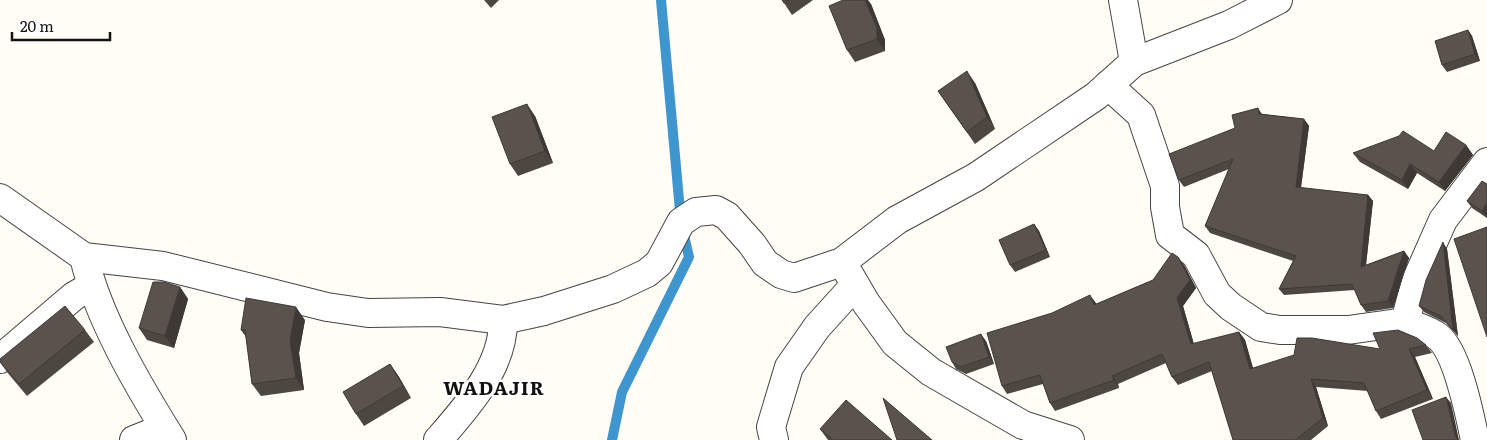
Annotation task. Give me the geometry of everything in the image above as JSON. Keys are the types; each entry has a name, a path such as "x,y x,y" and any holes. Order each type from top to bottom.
{"street":[{"path":"1122,0 1134,62"},
{"path":"774,440 771,427 789,367 817,327 848,274 897,220 976,177 1039,137 1108,86 1134,62 1229,25 1278,0"},
{"path":"1108,86 1141,115 1165,186 1165,207 1170,235 1196,255 1217,294 1231,307 1261,327 1280,330 1348,330 1405,322 1438,336 1447,348 1469,410 1475,440"},
{"path":"1405,322 1416,281 1443,220 1487,162"},
{"path":"0,198 84,257 164,266 336,308 368,312 440,312 503,320 544,311 597,294 647,273 663,258 681,222 696,212 716,210 727,216 752,244 765,264 781,274 794,278 848,274"},
{"path":"84,257 90,286 130,366 168,434 134,440"},
{"path":"848,274 896,343 931,372 1023,424 1070,440"},
{"path":"0,359 74,296 90,286"},
{"path":"438,440 493,367 504,336 503,320"}],"building":[{"path":"843,0 865,0 877,28 877,39 847,50 829,6"},
{"path":"1468,30 1475,54 1442,65 1435,41"},
{"path":"967,71 987,117 967,132 938,91"},
{"path":"527,104 545,151 510,164 492,117"},
{"path":"1258,108 1259,114 1304,119 1296,187 1368,195 1361,267 1404,251 1388,301 1361,305 1352,284 1279,289 1296,256 1205,226 1233,159 1179,180 1169,154 1235,128 1232,115"},
{"path":"1403,131 1434,151 1446,132 1466,145 1439,182 1410,164 1402,180 1353,153 1399,136"},
{"path":"1482,181 1487,184 1487,203 1482,211 1467,201"},
{"path":"1034,224 1046,250 1010,265 999,240"},
{"path":"1487,227 1487,337 1454,239"},
{"path":"1443,242 1453,330 1441,316 1419,306 1426,280"},
{"path":"1172,253 1178,257 1190,280 1177,298 1191,344 1239,332 1250,369 1294,355 1297,338 1312,338 1380,349 1373,333 1398,330 1417,338 1426,345 1409,349 1427,390 1376,411 1364,383 1311,379 1323,418 1295,440 1233,440 1209,362 1172,377 1162,354 1112,376 1114,380 1050,403 1040,375 1002,386 987,333 1052,313 1090,295 1094,305 1153,280"},
{"path":"153,282 164,282 180,287 165,336 139,328"},
{"path":"246,298 296,307 290,341 296,378 252,384 245,330 241,330"},
{"path":"65,306 85,330 19,384 0,362 0,359"},
{"path":"981,334 989,357 961,367 952,362 946,347"},
{"path":"390,364 403,386 356,414 343,392"},
{"path":"1446,397 1455,436 1458,440 1423,440 1412,410"},
{"path":"883,398 932,440 897,440"},
{"path":"846,400 892,440 833,440 820,429"}],"waterway":[{"path":"612,440 622,392 689,257 681,222 661,0"}],"district":[{"name":"WADAJIR","path":"494,388"}]}
